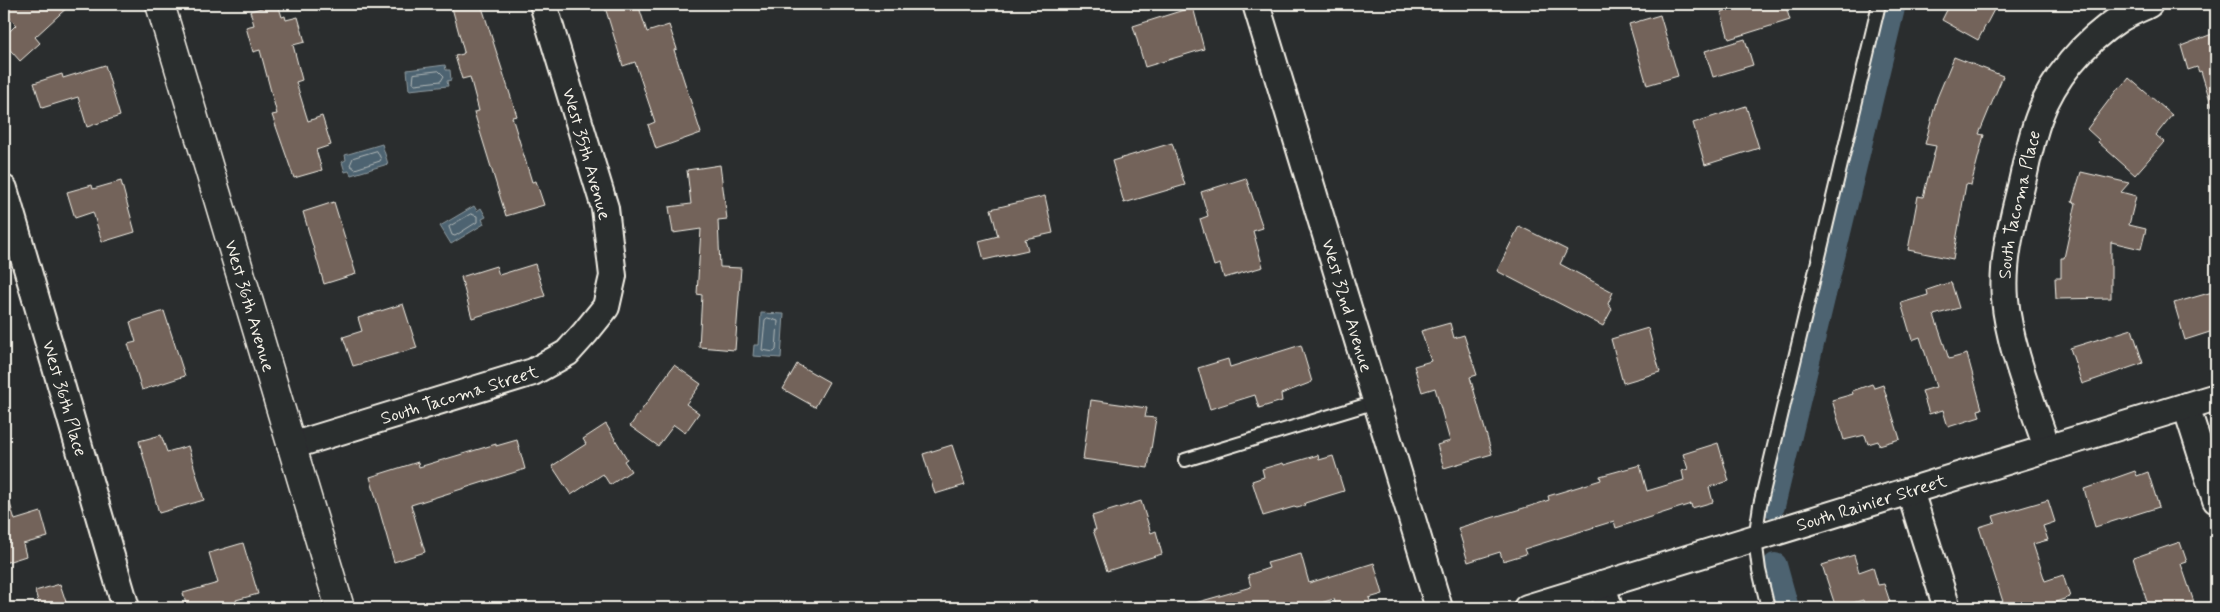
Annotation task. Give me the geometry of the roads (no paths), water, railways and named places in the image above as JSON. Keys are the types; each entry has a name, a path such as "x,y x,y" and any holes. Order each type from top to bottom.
{"street":[{"name":"West 36th Avenue","path":"160,4 340,608"},
{"name":"West 35th Avenue","path":"543,4 605,208 613,276 606,307"},
{"name":"West 32nd Avenue","path":"1256,4 1439,608"},
{"name":"South Tacoma Place","path":"2047,448 2014,344 2005,300 2004,269 2009,235 2037,125 2051,92 2064,72 2089,43 2119,19 2149,4"},
{"name":"West 36th Place","path":"4,189 126,608"},
{"name":"South Tacoma Street","path":"291,446 533,372 567,353 606,307"},
{"name":"South Rainier Street","path":"1526,608 1606,597 1756,539 2216,397"},
{"path":"2186,406 2216,500"},
{"path":"1910,491 1947,608"}],"lane":[{"path":"1768,608 1759,570 1756,539 1760,505 1879,4"},
{"path":"1185,460 1376,402"}],"water":[{"path":"445,65 446,70 450,70 451,80 447,81 448,86 409,90 407,70"},
{"path":"382,144 388,164 351,175 349,171 345,172 342,162 346,160 345,155"},
{"path":"474,206 477,211 481,208 486,217 482,219 484,224 451,244 440,226"},
{"path":"761,313 784,314 781,358 753,356 754,345 759,345"}],"waterway":[{"path":"1773,506 1894,4"},
{"path":"1775,565 1787,608"}]}
